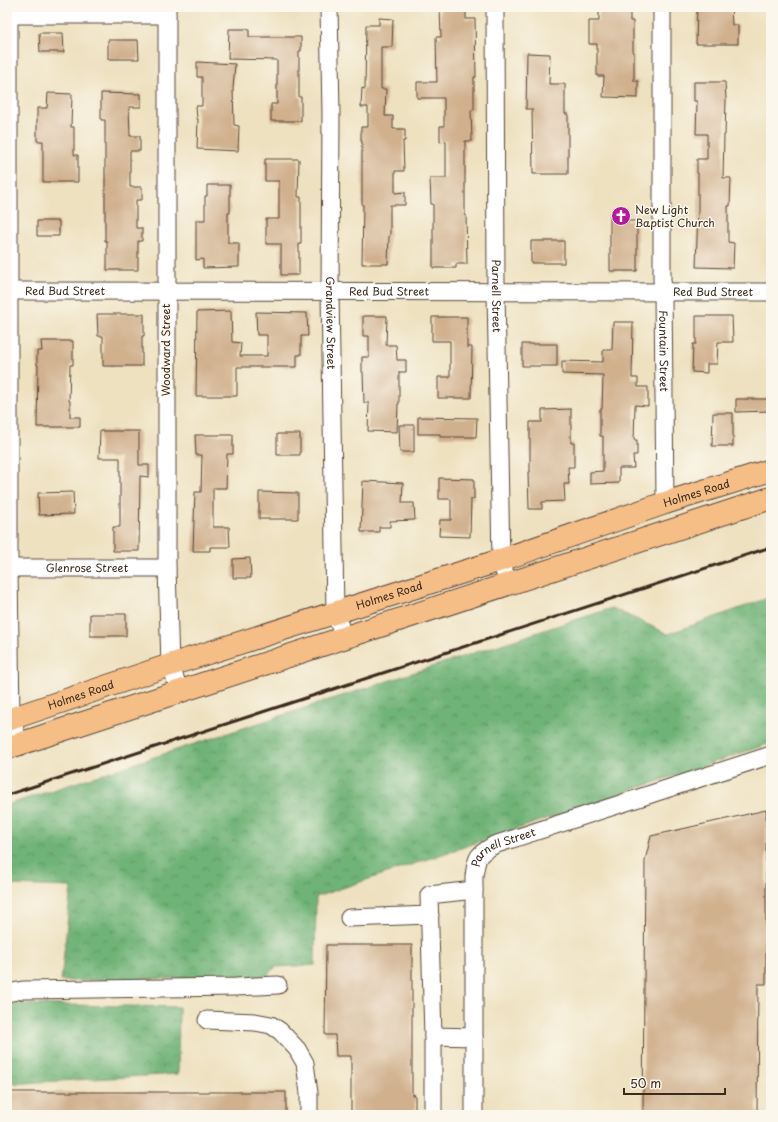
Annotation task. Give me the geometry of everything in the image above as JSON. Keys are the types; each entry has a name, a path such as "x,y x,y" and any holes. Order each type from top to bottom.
{"main road":[{"name":"Holmes Road","path":"9,719 170,665 501,560 665,503 771,470"},
{"path":"14,746 771,498"}],"street":[{"name":"Grandview Street","path":"329,7 330,292 335,613 344,637"},
{"name":"Parnell Street","path":"495,7 496,292 501,560 508,584"},
{"name":"Fountain Street","path":"662,7 662,279 665,503"},
{"path":"14,746 9,719 9,12 167,11"},
{"name":"Woodward Street","path":"167,11 167,568 170,665 180,691"},
{"name":"Red Bud Street","path":"8,291 771,292"},
{"name":"Glenrose Street","path":"8,568 167,568"},
{"name":"Parnell Street","path":"474,1115 474,876 476,862 481,852 494,845 771,755"},
{"path":"433,1115 433,1036 429,895 474,890"},
{"path":"349,918 430,915"},
{"path":"7,993 23,990 278,985"},
{"path":"207,1020 255,1022 271,1025 280,1031 298,1049 305,1063 309,1093 309,1115"},
{"path":"433,1036 474,1038"}],"green space":[{"path":"771,597 771,743 316,897 315,965 275,967 268,976 61,981 71,887 7,885 7,805 612,608 668,634"},
{"path":"7,1004 179,1007 178,1074 7,1084"}],"building":[{"path":"440,7 466,7 466,19 475,19 476,77 474,77 474,110 471,110 472,141 465,141 465,215 467,264 456,264 456,268 433,268 433,204 431,204 430,178 446,178 446,141 440,142 440,126 444,126 444,98 417,98 417,82 437,82 436,37 441,37"},
{"path":"599,7 630,7 630,21 633,21 634,81 638,81 638,98 603,97 604,76 597,76 597,44 589,44 589,21 599,21"},
{"path":"697,7 731,7 732,25 738,25 738,44 696,44"},
{"path":"379,18 393,19 392,47 381,47 381,89 386,89 385,116 393,116 393,129 405,129 405,141 403,141 404,171 395,171 395,193 405,192 405,205 390,205 388,264 362,264 363,205 361,127 368,127 368,107 361,107 362,88 365,89 366,25 379,25"},
{"path":"229,29 249,29 249,37 301,37 301,51 299,51 299,97 301,97 301,121 271,121 271,104 277,104 277,60 228,59"},
{"path":"39,33 63,33 64,52 40,52"},
{"path":"108,40 138,40 139,59 108,59"},
{"path":"527,53 550,54 549,84 565,84 565,114 568,114 568,174 533,174 532,109 526,109"},
{"path":"197,62 235,64 233,89 234,125 239,126 238,151 197,149 198,119 196,106 202,106 202,77 197,77"},
{"path":"694,82 725,82 726,100 723,178 731,178 730,206 728,206 728,242 734,243 733,268 696,267 698,209 697,159 707,159 707,134 696,134 697,101 694,101"},
{"path":"48,93 72,94 71,127 74,127 74,155 78,155 78,182 43,182 43,141 37,141 37,108 47,108"},
{"path":"101,93 141,94 141,107 129,107 130,136 140,136 140,151 130,151 130,187 142,187 142,200 136,200 136,228 142,228 142,241 138,241 138,270 107,270 107,241 105,241 105,120 101,120"},
{"path":"265,159 299,159 298,197 301,197 301,244 299,244 299,275 281,275 281,244 266,244 266,219 279,219 279,181 265,181"},
{"path":"207,185 230,185 228,243 239,243 239,267 203,268 203,259 196,260 196,220 205,220 205,196 207,196"},
{"path":"626,212 626,221 637,221 637,271 610,271 610,213"},
{"path":"37,221 59,221 59,236 37,236"},
{"path":"531,241 564,241 564,263 531,263"},
{"path":"231,311 232,342 241,343 240,356 267,356 267,335 257,335 256,312 307,313 308,336 301,336 301,355 297,355 297,367 237,367 237,396 196,396 197,312"},
{"path":"97,314 144,314 142,366 103,366 103,336 98,336"},
{"path":"363,316 387,316 386,345 396,345 397,360 406,360 406,372 399,372 397,432 368,431 369,403 364,403 362,357 369,357 369,336 363,336"},
{"path":"696,316 732,316 733,342 718,342 717,364 707,364 707,373 692,372 693,344 696,344"},
{"path":"432,317 467,317 467,347 472,347 471,398 438,398 438,377 450,377 450,341 432,341"},
{"path":"613,322 633,322 632,378 638,378 638,387 648,387 648,406 635,405 634,440 637,440 637,455 633,455 634,468 619,468 619,483 590,484 590,472 603,471 603,436 600,436 600,409 602,409 603,375 562,374 562,361 603,362 603,350 612,350"},
{"path":"41,341 73,341 73,365 70,365 70,417 80,417 80,427 37,427 37,351 42,351"},
{"path":"522,344 557,344 557,366 522,366"},
{"path":"736,399 771,399 771,411 736,412"},
{"path":"571,409 571,443 574,443 574,467 568,467 569,484 564,484 565,501 542,502 542,509 529,509 528,472 530,472 530,422 542,422 542,410"},
{"path":"713,413 733,413 733,446 712,446"},
{"path":"418,417 477,418 476,437 440,437 440,434 418,434"},
{"path":"399,425 414,425 414,452 400,452"},
{"path":"100,431 139,431 139,465 149,465 149,477 140,476 139,551 113,551 113,527 120,527 120,458 99,458"},
{"path":"277,434 300,434 300,455 277,455"},
{"path":"195,435 233,435 233,454 227,454 226,488 213,488 213,527 229,527 230,547 210,547 210,551 193,551 195,492 201,492 202,455 196,455"},
{"path":"439,478 474,479 474,499 471,499 470,537 439,536 440,520 451,520 451,499 439,499"},
{"path":"363,481 403,483 402,503 414,503 415,520 390,521 390,527 379,527 379,532 361,532"},
{"path":"73,492 74,514 39,515 38,493"},
{"path":"259,492 298,493 298,519 259,519"},
{"path":"250,558 251,578 233,578 233,559"},
{"path":"90,614 126,614 126,636 90,636"},
{"path":"766,810 766,984 758,984 757,1115 643,1115 645,861 651,836"},
{"path":"326,945 412,945 412,1095 415,1095 415,1115 351,1115 351,1056 336,1056 335,1035 325,1035"},
{"path":"7,1092 286,1092 286,1115 7,1115"}],"railway":[{"path":"7,795 771,547"}],"place":[{"name":"New Light Baptist Church","path":"621,216"}]}
